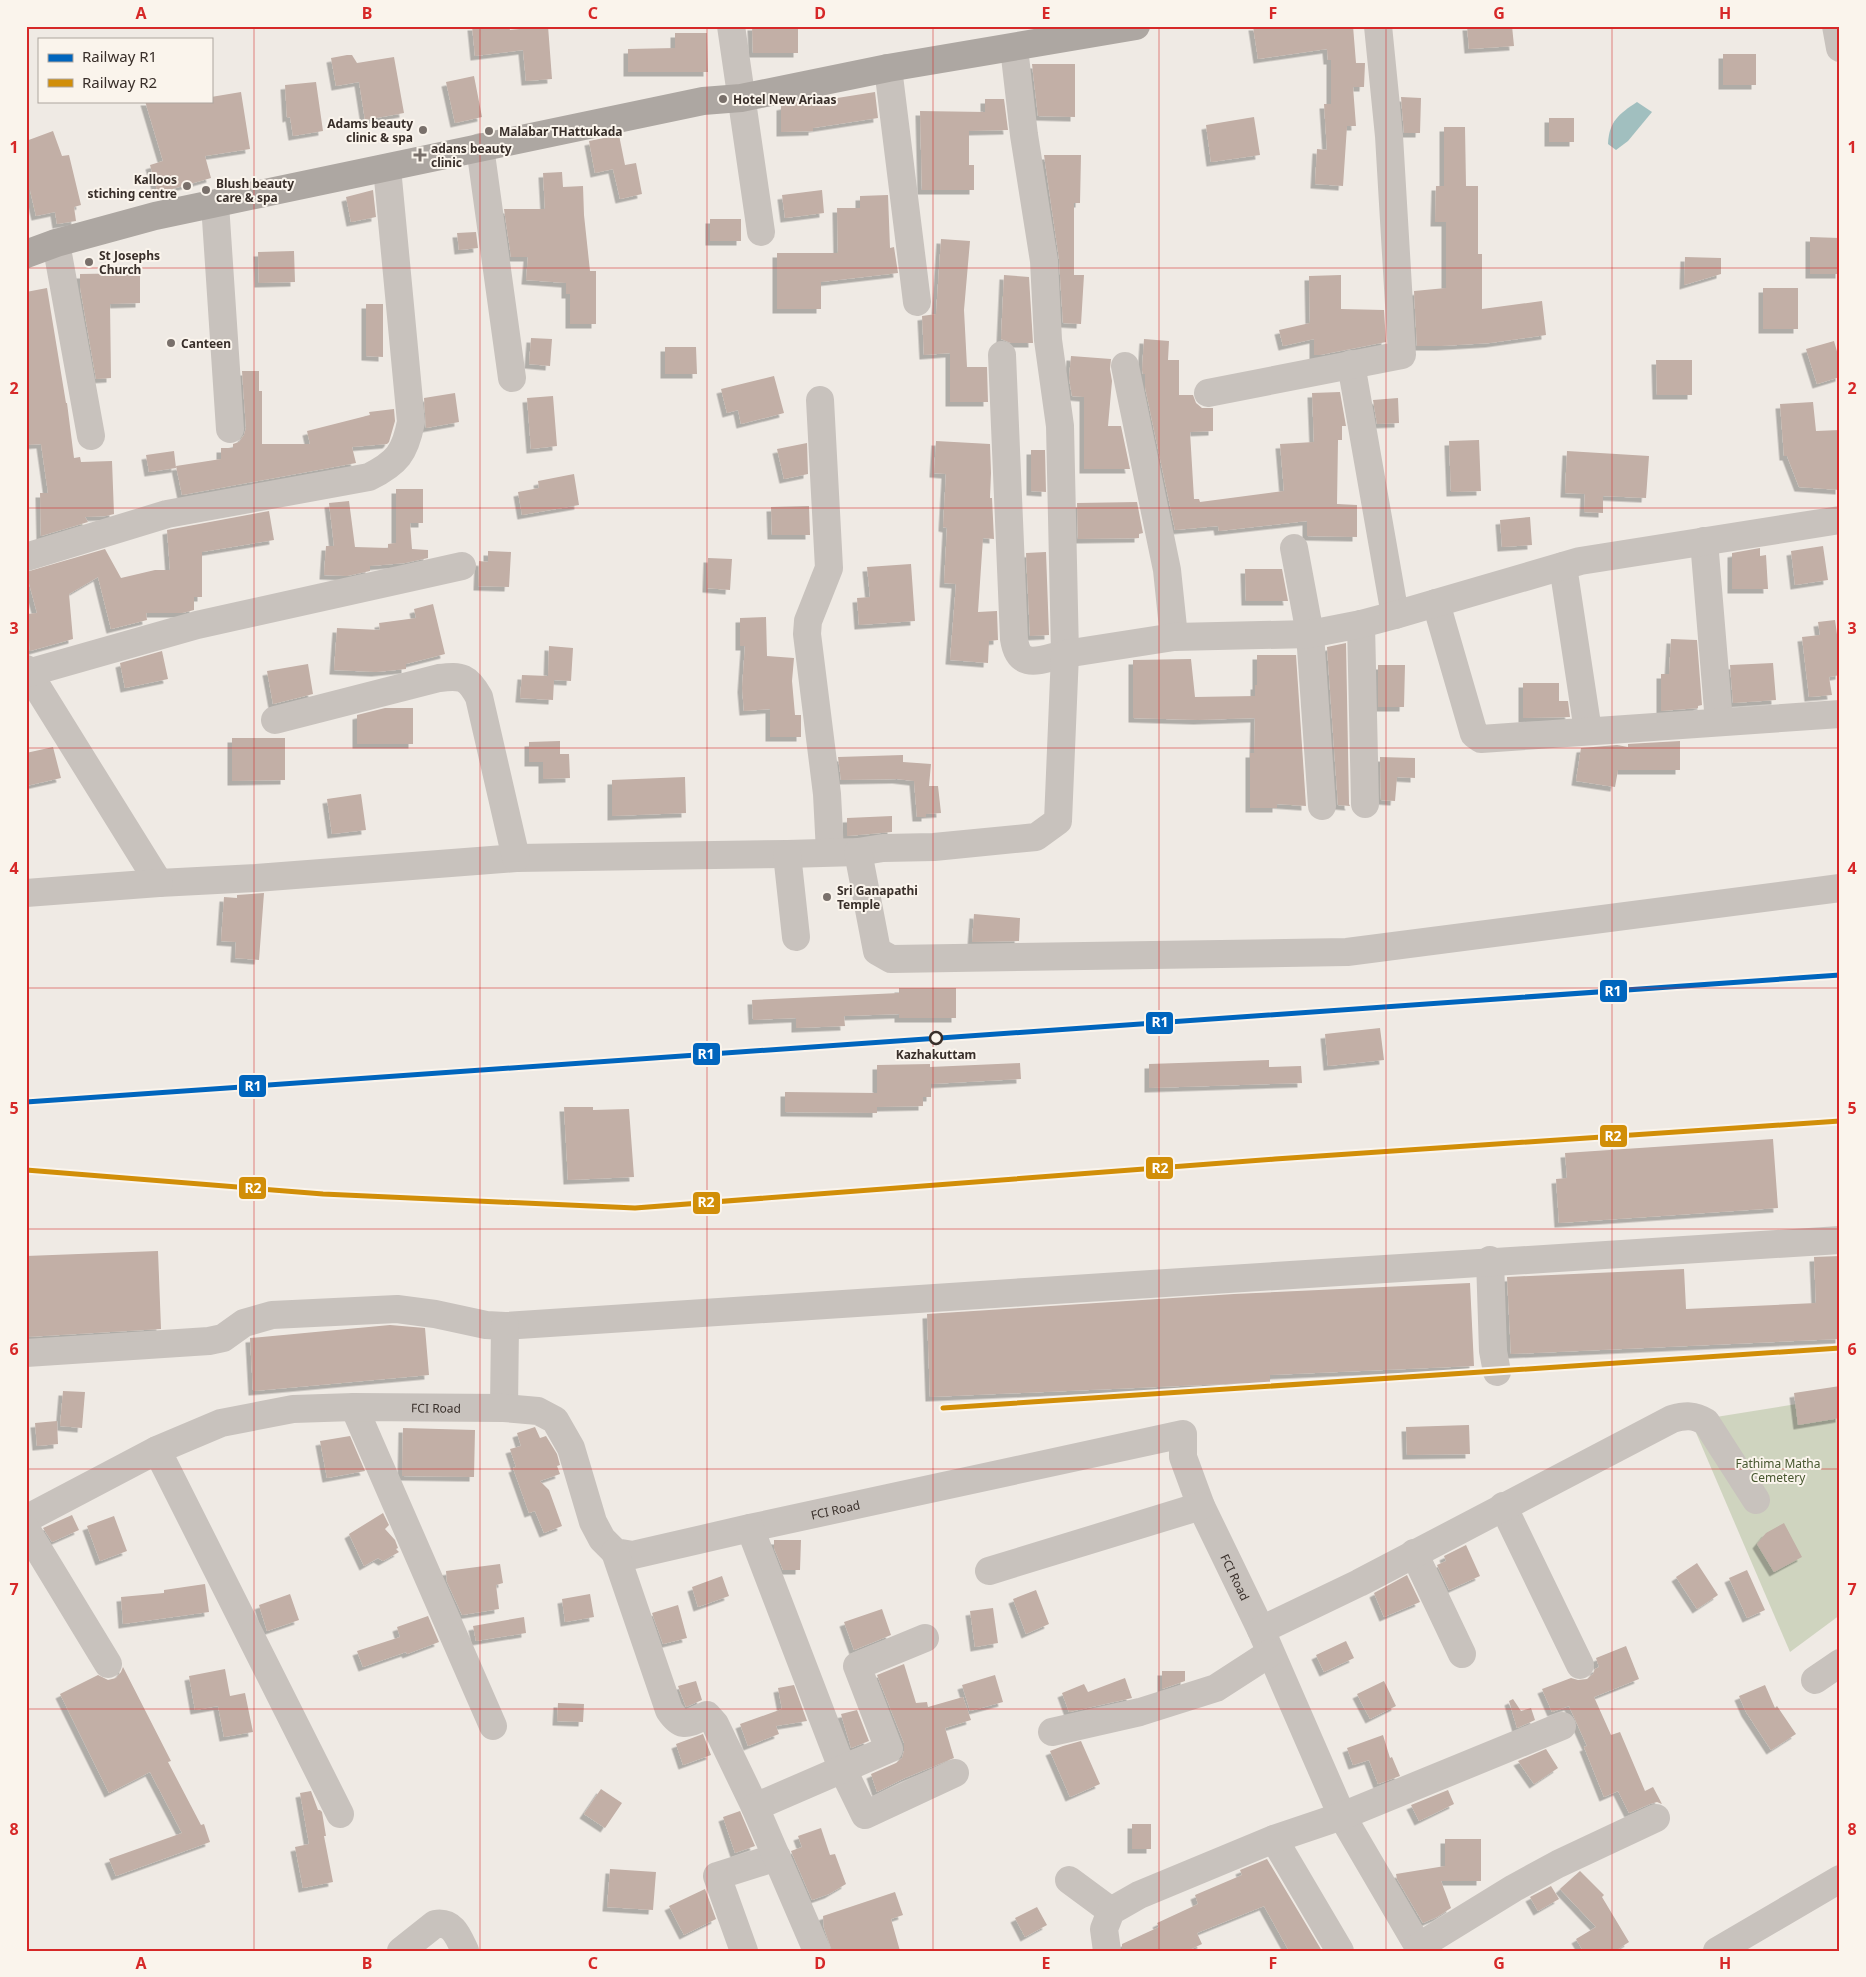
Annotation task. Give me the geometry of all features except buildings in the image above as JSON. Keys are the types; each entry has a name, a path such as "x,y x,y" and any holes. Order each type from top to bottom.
{"main road":[{"path":"26,254 56,243 155,216 703,101 741,98 888,68 1136,26"}],"street":[{"path":"731,26 761,232"},
{"path":"1208,393 1402,355 1390,154 1378,26"},
{"path":"1836,26 1840,48"},
{"path":"26,893 516,858 787,854 934,847 1036,837 1058,821 1065,654 1060,426 1048,340 1044,261 1024,135 1014,48"},
{"path":"888,68 917,302"},
{"path":"480,147 512,378"},
{"path":"26,557 167,514 369,477 384,469 397,458 407,444 411,422 387,168"},
{"path":"215,204 230,429"},
{"path":"56,243 91,436"},
{"path":"1002,354 1016,648 1023,660 1030,662 1065,654 1174,637 1310,634 1395,615 1580,561 1840,520"},
{"path":"1351,364 1395,615"},
{"path":"1125,366 1167,570 1174,637"},
{"path":"820,400 829,568 808,621 807,634 827,794 830,852"},
{"path":"1704,542 1719,722"},
{"path":"1294,548 1310,634 1322,806"},
{"path":"160,883 27,671 197,625 462,566"},
{"path":"1563,566 1588,731"},
{"path":"1436,603 1474,734 1481,739 1840,714"},
{"path":"1361,624 1365,804"},
{"path":"275,720 439,678 464,678 472,684 479,697 516,858"},
{"path":"858,852 877,951 891,959 1347,952 1840,888"},
{"path":"787,854 796,937"},
{"path":"26,1353 209,1341 223,1338 244,1323 272,1315 397,1309 435,1314 486,1325 505,1326 933,1299 1490,1260 1840,1240"},
{"path":"1490,1260 1493,1351 1497,1372"},
{"path":"504,1408 505,1326"},
{"path":"354,1407 493,1726"},
{"name":"FCI Road","path":"26,1519 157,1450 221,1423 293,1409 354,1407 538,1410 556,1420 571,1448 593,1522 602,1539 615,1552 633,1555 1183,1434 1183,1457 1201,1506 1266,1641 1342,1816 1420,1949"},
{"path":"1052,1732 1140,1712 1216,1688 1266,1641 1414,1554 1672,1419 1694,1416 1706,1422 1756,1500"},
{"path":"157,1450 340,1814"},
{"path":"989,1571 1201,1506"},
{"path":"1503,1506 1580,1665"},
{"path":"750,1528 842,1768 865,1815 955,1773"},
{"path":"26,1529 108,1664"},
{"path":"615,1552 669,1710 676,1720 686,1724 707,1715 715,1724 755,1807 817,1951"},
{"path":"1414,1554 1462,1654"},
{"path":"755,1807 889,1749 857,1666 925,1638"},
{"path":"1815,1680 1840,1663"},
{"path":"1106,1951 1104,1929 1111,1911 1139,1895 1274,1838 1342,1816 1562,1726"},
{"path":"1420,1949 1514,1888 1558,1864 1656,1818"},
{"path":"1274,1838 1340,1951"},
{"path":"744,1951 717,1876 776,1857"},
{"path":"1717,1951 1840,1879"},
{"path":"1070,1880 1111,1911"},
{"path":"401,1951 435,1924 441,1923 451,1927 457,1934 465,1951"}],"green space":[{"name":"Fathima Matha Cemetery","path":"1840,1397 1840,1615 1790,1652 1691,1421"}],"water":[{"path":"1637,102 1652,112 1628,141 1616,150 1608,144 1610,129 1620,114"}],"railway":[{"path":"26,1170 323,1194 635,1208 1275,1159 1840,1121"},
{"path":"943,1408 1840,1348"}],"rail line":[{"name":"R1","path":"26,1102 1840,975"},
{"name":"R2","path":"26,1170 323,1194 635,1208 1275,1159 1840,1121"},
{"name":"R2","path":"943,1408 1840,1348"}],"place":[{"name":"Hotel New Ariaas","path":"723,99"},
{"name":"Adams beauty clinic & spa","path":"423,130"},
{"name":"Malabar THattukada","path":"489,131"},
{"name":"adans beauty clinic","path":"420,155"},
{"name":"Kalloos stiching centre","path":"187,186"},
{"name":"Blush beauty care & spa","path":"206,190"},
{"name":"St Josephs Church","path":"89,262"},
{"name":"Canteen","path":"171,343"},
{"name":"Sri Ganapathi Temple","path":"827,897"},
{"name":"Kazhakuttam","path":"936,1038"}]}
